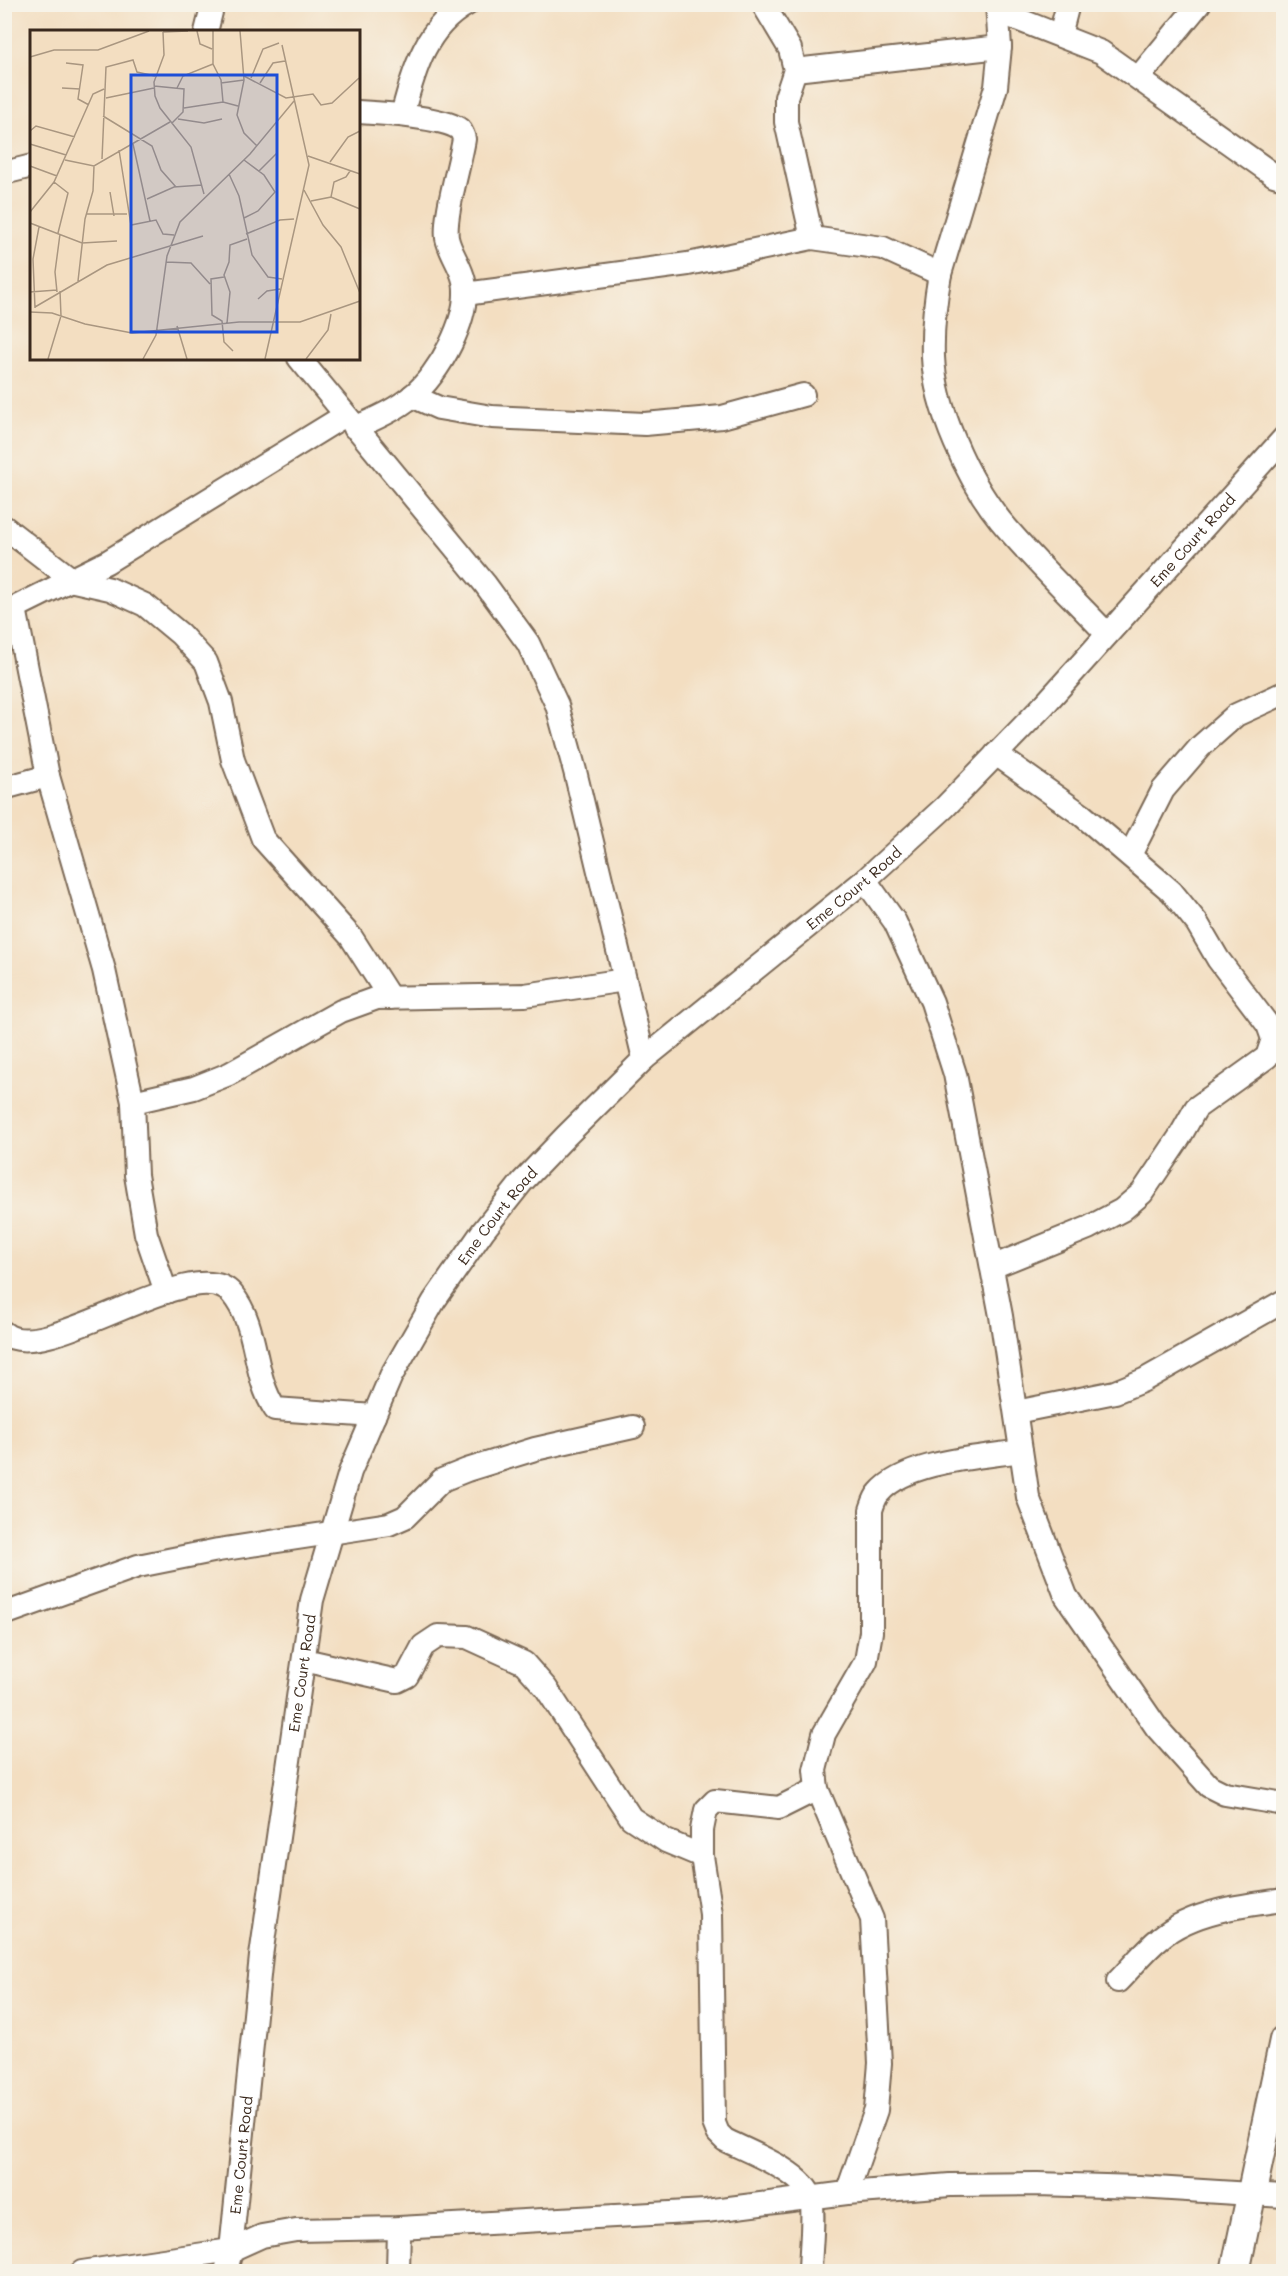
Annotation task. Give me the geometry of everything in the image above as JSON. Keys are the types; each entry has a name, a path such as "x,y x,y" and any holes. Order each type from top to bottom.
{"main road":[{"path":"1234,2271 1284,2040"}],"street":[{"path":"402,115 414,71 433,32 454,11 467,4"},
{"path":"763,4 790,50 795,70 786,97 786,122 812,238"},
{"path":"1060,35 1068,4"},
{"path":"1139,77 1199,4"},
{"path":"1107,634 1000,519 970,472 944,413 933,359 934,306 940,274 996,87 1000,46 998,8 1101,52 1274,175 1284,178"},
{"path":"795,70 1000,46"},
{"path":"166,1292 146,1234 136,1175 133,1102 90,915 48,776 10,611 74,580 349,422 388,413 412,396 440,364 459,326 465,294 464,280 447,238 464,139 461,130 452,125 402,115 360,112"},
{"path":"4,173 30,166"},
{"path":"465,294 688,264 812,238 883,248 940,274"},
{"path":"301,360 349,422 486,584 528,642 557,705 644,1059"},
{"path":"412,396 439,408 492,417 645,424 722,417 802,395"},
{"name":"Eme Court Road","path":"229,2261 261,1956 312,1600 350,1473 391,1376 434,1301 483,1231 522,1182 644,1059 865,880 945,807 1107,634 1284,438"},
{"path":"4,527 74,580 110,589 144,605 180,634 206,662 221,702 233,760 263,839 351,937 390,998"},
{"path":"1130,855 1162,790 1200,747 1236,715 1284,693"},
{"path":"992,1266 1088,1228 1122,1210 1142,1193 1196,1108 1267,1057 1273,1039 1268,1025 1218,959 1197,923 1171,891 1082,815 996,754"},
{"path":"4,788 48,776"},
{"path":"865,880 895,922 932,1002 955,1074 992,1266 1028,1497 1066,1596 1157,1728 1209,1786 1225,1794 1284,1804"},
{"path":"133,1102 194,1088 229,1074 341,1011 376,998 525,995 625,981"},
{"path":"4,1333 9,1337 25,1340 50,1336 166,1292 200,1283 218,1283 232,1294 248,1322 266,1396 275,1408 292,1412 374,1416"},
{"path":"1016,1412 1115,1392 1144,1380 1284,1301"},
{"path":"4,1614 138,1566 218,1550 389,1524 405,1517 442,1480 467,1470 535,1449 633,1427"},
{"path":"847,2193 876,2110 880,2063 872,1919 817,1790 815,1770 824,1734 866,1661 871,1632 871,1510 877,1494 888,1484 926,1467 1021,1450"},
{"path":"304,1660 397,1681 407,1676 423,1646 438,1636 467,1637 524,1663 546,1688 631,1818 666,1841 702,1856"},
{"path":"810,2271 811,2198 803,2183 782,2169 725,2140 718,2133 714,2123 711,1914 702,1856 702,1830 706,1810 715,1801 779,1808 817,1790"},
{"path":"1118,1981 1161,1936 1197,1918 1245,1905 1284,1900"},
{"path":"82,2271 229,2261 262,2236 296,2230 399,2228 706,2211 847,2193 950,2185 1037,2184 1284,2196"},
{"path":"398,2271 399,2228"}]}
